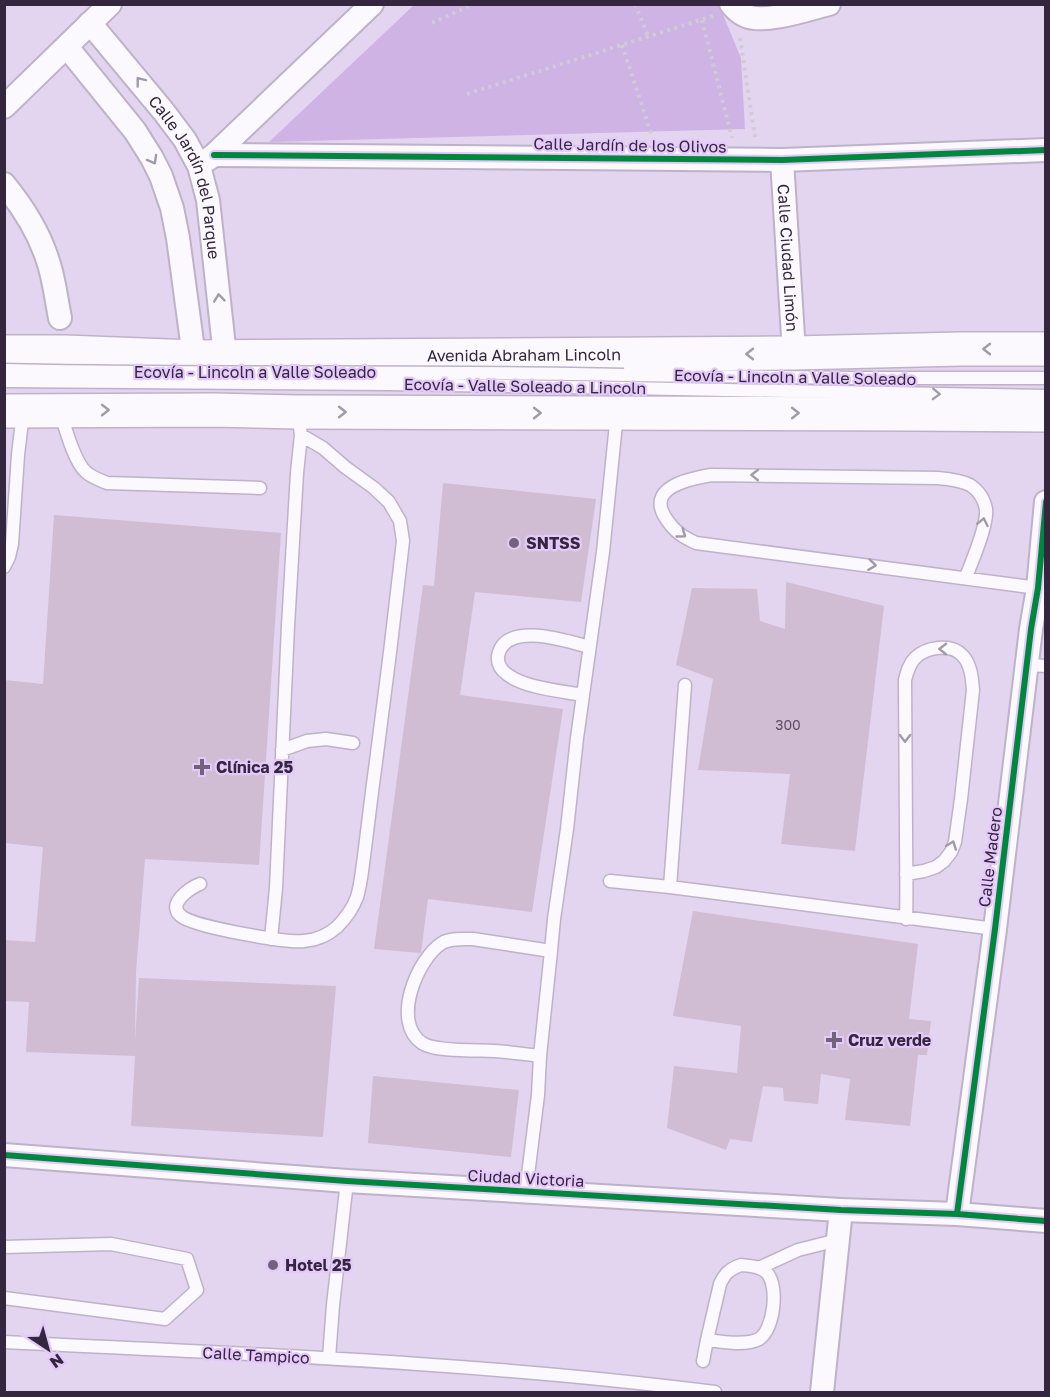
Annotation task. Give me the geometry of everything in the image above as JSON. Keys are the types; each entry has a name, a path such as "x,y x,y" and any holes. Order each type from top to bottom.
{"main road":[{"name":"Avenida Abraham Lincoln","path":"4,352 210,356 794,353 1046,349"},
{"path":"14,411 214,410 300,424 621,400 1046,415"}],"street":[{"path":"4,107 110,4"},
{"path":"207,160 372,4"},
{"path":"738,10 770,18 829,4"},
{"name":"Calle Jardín del Parque","path":"90,23 132,72 184,140 207,160 212,236 210,356"},
{"name":"Calle Jardín del Parque","path":"67,47 135,131 161,176 172,208 210,356"},
{"path":"135,131 164,112"},
{"name":"Calle Jardín de los Olivos","path":"207,160 782,160 1046,150"},
{"name":"Calle Ciudad Limón","path":"782,160 794,353"},
{"path":"4,184 39,237 48,260 60,318"},
{"path":"178,238 212,236"},
{"name":"Calle Madero","path":"957,1214 995,929 1036,665 1038,588 1046,502"},
{"name":"Ciudad Victoria","path":"4,1155 346,1181 841,1210 957,1214 1046,1221"},
{"path":"822,1392 841,1210"}],"lane":[{"name":"Ecovía - Lincoln a Valle Soleado","path":"4,370 282,373 537,372 853,378 1046,378"},
{"name":"Ecovía - Valle Soleado a Lincoln","path":"4,381 377,384 621,400 1046,396"},
{"path":"526,1191 538,1095 554,919 621,400"},
{"path":"60,410 79,464 85,472 96,479 107,483 260,488"},
{"path":"4,567 12,544 18,455 14,411"},
{"path":"271,939 276,888 300,424"},
{"path":"200,884 182,895 177,906 179,915 199,924 271,939 306,941 327,934 346,916 357,896 383,713 403,541 400,521 389,502 323,448 300,424"},
{"path":"966,577 985,520 986,509 978,492 958,481 937,478 711,475 681,482 663,494 660,501 661,511 673,528 683,537 696,543 1038,588"},
{"path":"583,695 520,681 503,671 498,664 498,657 505,644 519,636 566,640 589,647"},
{"path":"906,874 924,872 936,867 951,852 955,842 973,690 969,666 956,650 948,648 924,651 915,658 905,680 906,919"},
{"path":"669,887 685,685"},
{"path":"282,750 307,741 326,739 353,743"},
{"path":"610,881 995,929"},
{"path":"540,1056 431,1047 423,1044 414,1037 410,1028 408,1006 411,991 424,962 444,942 473,939 551,951"},
{"name":"Calle Tampico","path":"4,1342 329,1358 346,1181"},
{"path":"759,1268 798,1250 838,1240"},
{"path":"4,1247 111,1244 187,1259 197,1290 165,1319 4,1298"},
{"path":"703,1361 707,1340 713,1310 724,1275 732,1268 741,1265 759,1268 767,1273 773,1290 771,1319 767,1332 754,1342 707,1340"},
{"path":"329,1358 545,1374 715,1392"}],"path":[{"path":"432,23 473,4"},
{"path":"635,4 648,36"},
{"path":"467,94 648,36 738,10 748,160"},
{"path":"702,20 748,160"},
{"path":"622,45 660,159"}],"shaded area":[{"path":"414,5 719,5 741,58 745,129 269,142"}],"building":[{"path":"443,483 596,499 581,602 475,592 460,695 563,709 532,912 428,899 421,953 374,949 423,585 434,586"},
{"path":"54,515 281,533 259,865 145,859 136,972 135,1041 139,978 336,986 323,1137 131,1126 135,1056 26,1052 29,1002 4,1001 4,940 35,942 43,847 4,843 4,680 43,684"},
{"path":"786,582 884,606 855,851 781,844 790,774 698,770 713,679 676,665 692,588 757,589 760,621 785,629"},
{"name":"Cruz verde","path":"693,911 918,944 909,1019 931,1021 927,1055 918,1055 910,1126 845,1120 850,1079 821,1074 818,1104 784,1101 783,1088 763,1086 752,1142 730,1139 726,1150 667,1128 674,1066 737,1073 741,1026 673,1016"},
{"path":"373,1076 519,1090 511,1157 368,1143"}],"cycle path":[{"path":"214,155 782,160 1046,150"},
{"path":"957,1214 1038,588 1046,502"},
{"path":"4,1155 347,1181 841,1210 957,1214 1046,1221"}],"place":[{"name":"SNTSS","path":"514,543"},
{"name":"Clínica 25","path":"202,767"},
{"name":"Cruz verde","path":"834,1040"},
{"name":"Hotel 25","path":"273,1265"}]}
